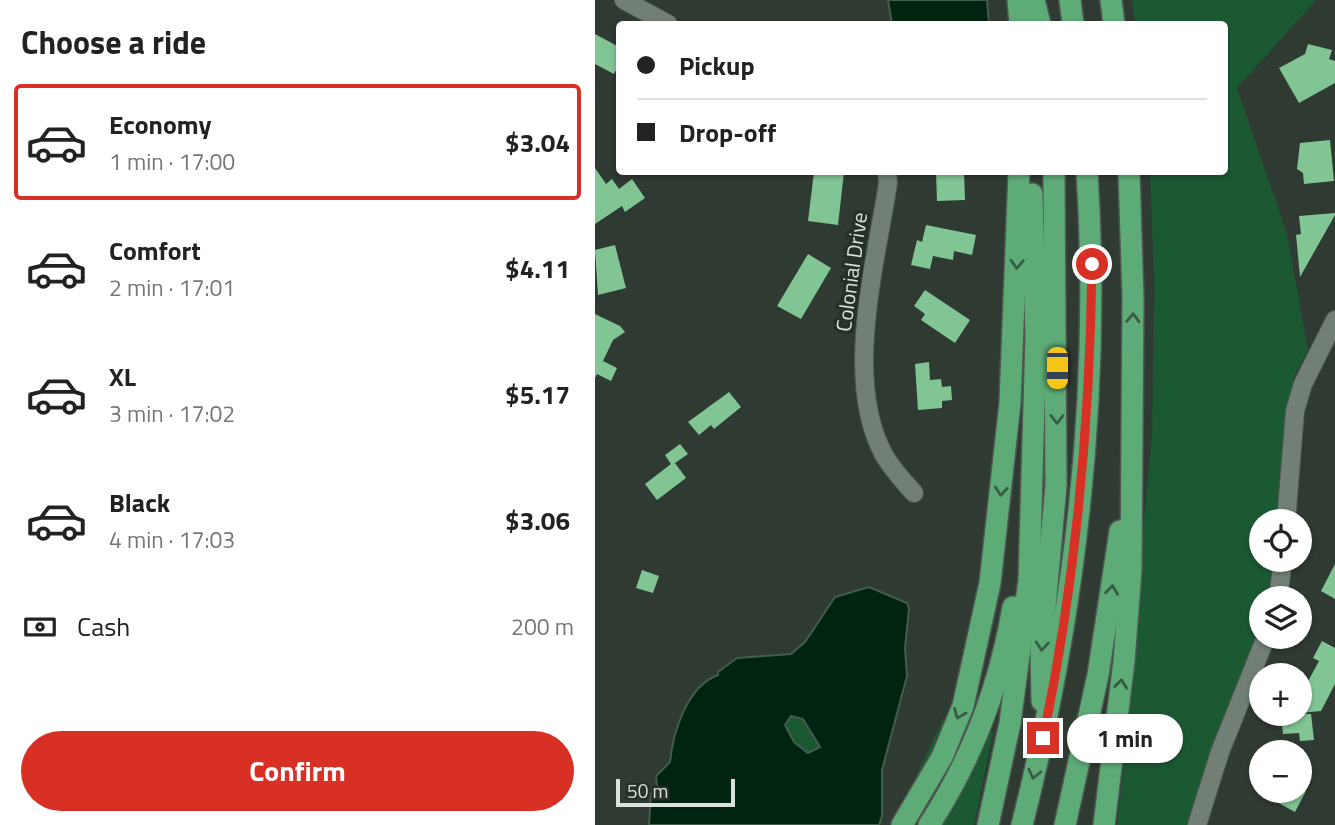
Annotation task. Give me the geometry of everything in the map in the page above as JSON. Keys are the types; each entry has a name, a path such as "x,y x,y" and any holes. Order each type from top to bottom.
{"highway":[{"path":"1018,0 1020,21"},
{"path":"1034,0 1038,21"},
{"path":"1070,0 1073,21"},
{"path":"1111,0 1114,21"},
{"path":"902,825 925,789 963,706 990,583 1010,403 1019,175"},
{"path":"988,825 1020,655 1029,580 1036,336 1031,175"},
{"path":"1043,738 1041,650 1054,530 1056,473 1055,175"},
{"path":"1022,825 1043,738 1073,574 1084,464 1091,337 1087,175"},
{"path":"1104,825 1124,661 1131,570 1133,298 1129,175"},
{"path":"1065,825 1096,688 1110,604 1127,457 1131,386"},
{"path":"929,825 972,747 996,682 1029,529"}],"street":[{"path":"624,0 662,21"},
{"name":"Colonial Drive","path":"887,175 865,320 866,387 882,452 914,493"},
{"path":"1287,509 1295,411 1303,384 1335,320"},
{"path":"1197,825 1220,752 1261,649"}],"shaded area":[{"path":"888,0 987,0 989,21 892,21"},
{"path":"1132,0 1316,0 1237,88 1287,234 1308,350 1294,377 1285,420 1279,509 1249,509 1249,572 1273,572 1271,586 1249,586 1249,649 1254,649 1189,825 1117,825 1133,686 1128,682 1152,438 1154,280 1150,175 1228,175 1228,21 1136,21"},
{"path":"869,587 907,603 909,608 905,648 907,676 882,770 882,816 879,825 649,825 651,793 657,786 656,776 670,762 678,724 698,689 737,658 791,654 805,642 835,597","holes":["791,716 803,719 820,747 808,753 794,742 785,725"]},
{"path":"791,716 803,719 820,747 808,753 794,742 785,725"},
{"path":"944,717 943,734 917,784 915,778"},
{"path":"987,730 993,732 974,825 939,825"}],"building":[{"path":"595,34 616,45 616,70 614,74 595,64"},
{"path":"1308,44 1332,50 1329,59 1335,61 1335,83 1299,103 1279,68 1305,54"},
{"path":"1330,140 1334,181 1304,184 1303,173 1297,169 1300,143"},
{"path":"595,168 606,184 612,179 619,189 632,179 645,198 625,212 622,206 595,224"},
{"path":"814,175 844,175 838,225 808,221"},
{"path":"936,175 964,175 965,200 937,201"},
{"path":"1335,213 1300,277 1296,235 1301,234 1299,216"},
{"path":"926,225 976,235 972,255 954,251 953,260 933,256 930,269 911,265 917,240 922,242"},
{"path":"615,245 626,288 598,295 595,250"},
{"path":"808,254 831,268 801,319 777,306"},
{"path":"925,290 970,320 955,343 921,320 925,314 914,306"},
{"path":"595,314 620,326 625,332 613,340 603,361 617,368 611,381 597,374 595,378"},
{"path":"929,362 930,380 941,379 942,387 951,386 952,400 942,401 942,408 918,410 915,364"},
{"path":"729,392 741,407 714,429 711,425 699,435 688,422"},
{"path":"680,444 688,454 675,463 686,478 657,500 645,484 671,464 665,455"},
{"path":"1335,564 1335,599 1321,591"},
{"path":"642,570 659,576 653,593 636,588"},
{"path":"1322,641 1335,648 1335,684 1321,711 1312,712 1312,674 1319,661 1313,658"},
{"path":"1312,723 1314,740 1300,740 1299,733 1283,734 1282,726 1312,726"},
{"path":"1279,803 1300,803 1295,812"}],"route":[{"path":"1043,738 1066,617 1078,530 1089,397 1092,264"}]}
